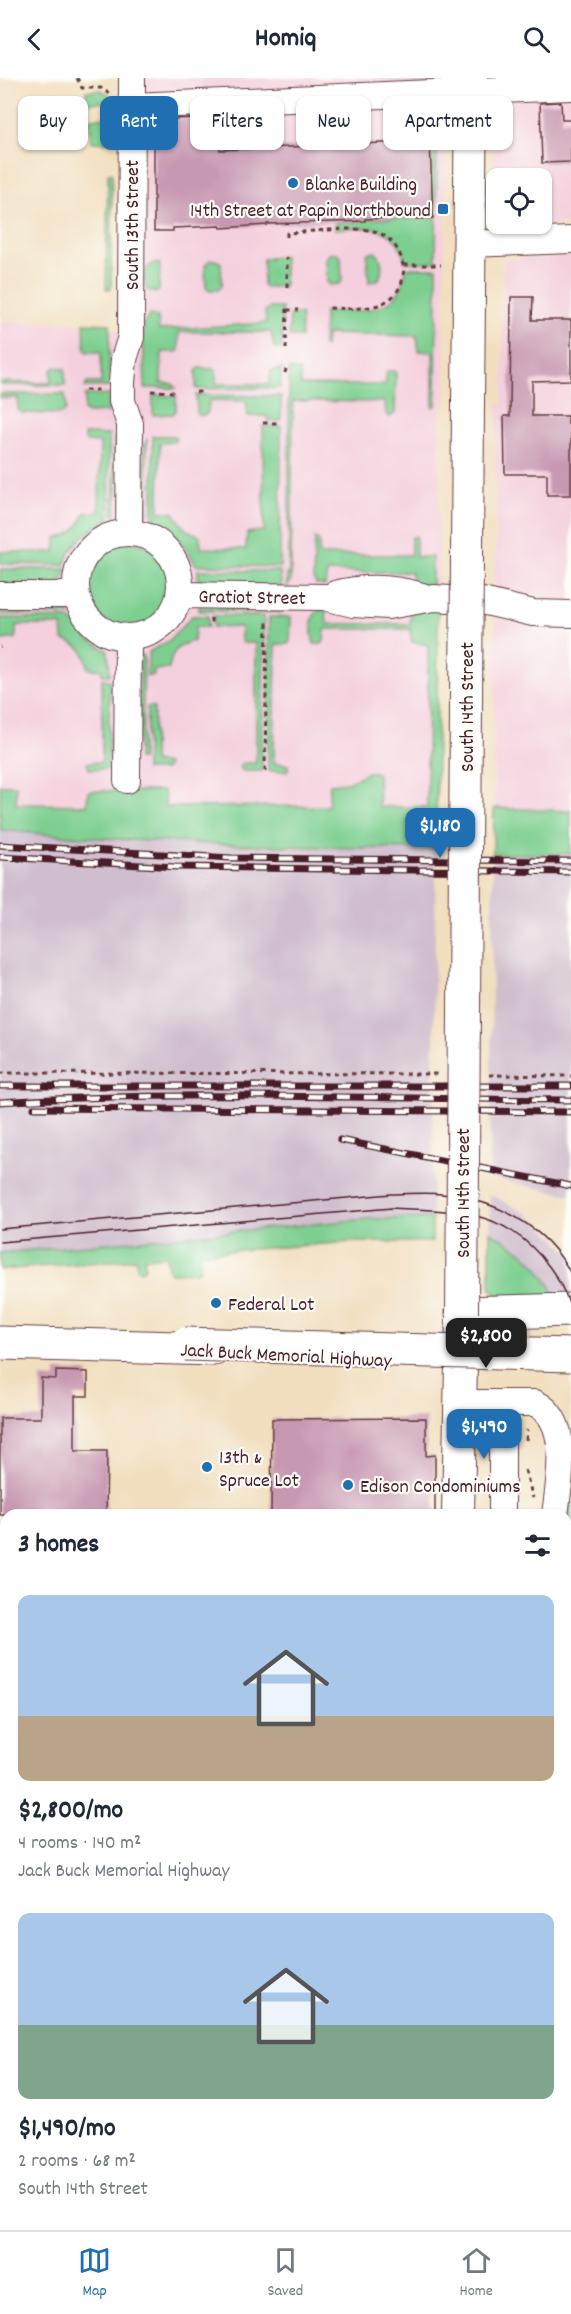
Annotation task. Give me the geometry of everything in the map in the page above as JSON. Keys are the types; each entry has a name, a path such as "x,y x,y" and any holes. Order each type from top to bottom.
{"highway":[{"path":"462,1323 571,1310"},
{"name":"Jack Buck Memorial Highway","path":"0,1342 571,1355"},
{"name":"Jack Buck Memorial Highway","path":"0,1342 284,1352 571,1373"}],"main road":[{"name":"South 14th Street","path":"458,1509 462,1323 470,85"}],"street":[{"path":"126,93 470,85 571,87"},
{"name":"South 13th Street","path":"126,93 131,337 140,370 140,397 137,411 130,424 129,533"},
{"path":"469,244 571,240"},
{"path":"129,533 144,535 157,541 169,551 181,579 180,595 171,614 157,629 128,637 113,635 95,625 81,609 76,580 80,565 88,552 106,538 129,533"},
{"path":"0,595 77,595"},
{"name":"Gratiot Street","path":"180,595 324,597 353,604 388,606 431,598 482,601 533,613 571,614"},
{"path":"127,780 128,637"},
{"path":"461,1403 535,1403 545,1406 562,1421 568,1440 567,1452 545,1509"},
{"path":"502,1403 502,1509"}],"path":[{"path":"77,78 82,88 101,88 108,94 126,93"},
{"path":"287,237 287,233 372,230 388,237 399,250 404,265 400,285 387,302 369,307 326,308"},
{"path":"287,257 287,287"},
{"path":"404,265 441,265"},
{"path":"286,349 287,309 298,310"},
{"path":"151,391 176,392"},
{"path":"263,423 280,423"},
{"path":"211,613 211,627"},
{"path":"265,771 267,614"},
{"path":"0,1073 445,1075"},
{"path":"479,1075 571,1076"},
{"path":"526,1441 527,1430"},
{"path":"524,1462 533,1494 543,1509"}],"shaded area":[{"path":"146,78 446,78 446,96 383,96 383,150 445,150 444,334 446,405 440,405 436,849 0,830 0,322 91,323 102,330 143,329 145,150 178,150 178,96 146,96"},
{"path":"571,96 571,223 552,224 552,168 493,168 494,150 513,150 513,98"},
{"path":"571,256 571,602 523,600 495,590 497,405 503,404 503,259"},
{"path":"495,619 571,625 571,811 494,808"},
{"path":"0,830 82,838 256,847 436,849 432,1218 369,1219 0,1253"},
{"path":"493,854 571,854 571,1195 490,1178"},
{"path":"490,1194 529,1215 547,1230 571,1256 571,1299 558,1299 532,1261 513,1244 490,1232"}],"green space":[{"path":"101,90 111,96 100,96 100,102 88,103 86,91"},
{"path":"90,118 100,118 100,142 91,142"},
{"path":"432,150 437,150 436,262 405,262 395,240 379,230 335,229 335,223 365,221 365,219 433,218"},
{"path":"108,173 112,173 111,289 106,289"},
{"path":"375,252 381,261 381,272 379,279 369,282 367,256 368,253"},
{"path":"337,253 341,257 342,281 331,285 327,282 326,259 329,254"},
{"path":"284,256 284,287 265,287 263,285 263,259"},
{"path":"210,260 221,263 222,286 218,290 209,290 206,287 205,265"},
{"path":"154,263 160,264 159,290 156,293 147,290 145,282 146,271"},
{"path":"406,268 437,268 436,406 433,407 433,352 419,351 417,336 326,334 325,347 323,347 324,312 365,310 388,302 397,295 403,284"},
{"path":"270,308 282,308 282,349 274,348 271,332 179,332 179,350 162,352 161,383 173,384 176,388 145,388 143,324 150,315 158,317 159,330 266,323 265,311"},
{"path":"290,314 301,314 301,337 289,337"},
{"path":"84,323 110,324 109,387 85,387 87,383 101,383 101,352 87,352 85,349"},
{"path":"55,367 65,369 65,385 0,385 0,382 51,383 51,371"},
{"path":"199,368 214,369 216,384 269,384 271,371 282,369 280,388 196,389 196,371"},
{"path":"289,369 300,371 301,385 385,385 387,371 394,371 396,374 395,413 390,417 386,414 385,402 293,401 291,580 287,587 287,574 289,574"},
{"path":"0,394 65,394 66,410 61,414 22,413 18,410 18,398 0,398"},
{"path":"85,395 109,395 108,412 84,411"},
{"path":"153,395 176,396 176,411 173,414 153,415"},
{"path":"196,395 281,396 281,421 268,421 267,416 248,416 246,401 209,400 206,415 197,415"},
{"path":"263,426 281,426 280,567 196,565 181,541 153,520 153,436 174,436 176,438 174,442 160,443 159,512 173,512 185,529 200,536 201,548 246,549 247,533 264,531"},
{"path":"84,435 109,435 109,519 88,532 77,543 65,565 0,564 0,552 55,552 57,538 75,530 85,513 99,512 100,443 86,442"},
{"path":"115,437 118,446 116,516 113,515"},
{"path":"147,439 147,515 144,516 144,448"},
{"path":"416,536 416,557 432,557 432,588 412,586 411,572 327,572 325,586 316,584 313,578 315,538 319,541 319,555 411,555 411,538"},
{"path":"128,542 144,546 158,555 167,569 171,585 167,601 158,615 144,624 128,628 112,624 98,615 89,601 85,585 89,569 98,555 112,546"},
{"path":"0,569 68,569 62,581 56,584 0,584"},
{"path":"198,570 280,571 281,587 198,583"},
{"path":"199,607 281,608 280,612 199,611"},
{"path":"321,609 326,611 327,624 410,624 411,610 438,609 436,849 163,842 0,830 0,785 16,785 16,804 87,805 88,792 91,791 164,791 166,807 328,806 330,784 355,780 364,774 374,772 378,774 379,807 427,807 428,645 412,642 410,629 325,629 322,644 314,644 312,629 314,615"},
{"path":"0,610 62,610 72,615 0,614"},
{"path":"192,616 208,616 208,627 195,627 194,641 183,644 176,650 169,668 154,670 154,675 147,676 149,652 170,640"},
{"path":"213,616 264,616 262,771 243,771 239,766 243,763 256,763 256,643 243,643 241,627 213,627"},
{"path":"269,617 291,617 290,641 288,644 276,644 274,763 288,765 286,771 268,771"},
{"path":"0,618 70,619 88,639 108,651 110,675 102,675 102,670 88,668 86,657 81,649 63,640 62,625 16,625 16,638 1,640 0,644"},
{"path":"140,655 144,656 142,759 138,759"},
{"path":"102,679 110,680 108,769 89,769 87,763 102,762"},
{"path":"147,707 154,707 153,762 167,764 164,770 146,770"},
{"path":"494,808 571,811 571,854 493,854"},
{"path":"432,1218 432,1242 352,1242 199,1253 200,1269 197,1272 169,1272 166,1256 144,1258 145,1268 141,1271 137,1268 136,1259 0,1270 0,1253 369,1219"},
{"path":"490,1232 512,1245 530,1260 558,1299 499,1297 490,1288"},
{"path":"571,1491 571,1509 568,1509"}],"building":[{"path":"561,102 562,120 571,120 571,162 542,163 540,103"},
{"name":"Blanke Building","path":"190,118 190,150 284,150 284,147 296,147 296,150 371,150 371,144 383,143 383,150 430,150 433,218 365,219 365,221 173,228 173,231 154,231 154,150 178,150 178,119"},
{"path":"511,297 533,297 532,320 571,320 571,380 532,381 532,416 568,416 568,424 571,424 571,495 547,495 547,474 505,474 504,416 510,416"},
{"path":"56,1371 88,1372 88,1396 75,1396 75,1451 107,1451 106,1509 0,1509 0,1418 41,1418 41,1378 56,1379"},
{"name":"Edison Condominiums","path":"426,1418 426,1456 435,1455 435,1509 271,1509 272,1419"}],"tram line":[{"path":"0,1229 391,1194 436,1193 481,1202 517,1218 548,1242 571,1274"},
{"path":"0,1242 392,1208 455,1212 492,1221 530,1245 559,1281 571,1308"}],"railway":[{"path":"0,845 232,858 571,861"},
{"path":"0,857 176,867 571,872"},
{"path":"0,1086 571,1086"},
{"path":"0,1102 143,1096 571,1100"},
{"path":"34,1108 571,1112"},
{"path":"340,1140 571,1186"}],"place":[{"name":"Blanke Building","path":"293,183"},
{"name":"14th Street at Papin Northbound","path":"443,209"},
{"name":"Federal Lot","path":"216,1303"},
{"name":"13th & Spruce Lot","path":"207,1467"},
{"name":"Edison Condominiums","path":"348,1485"}]}
